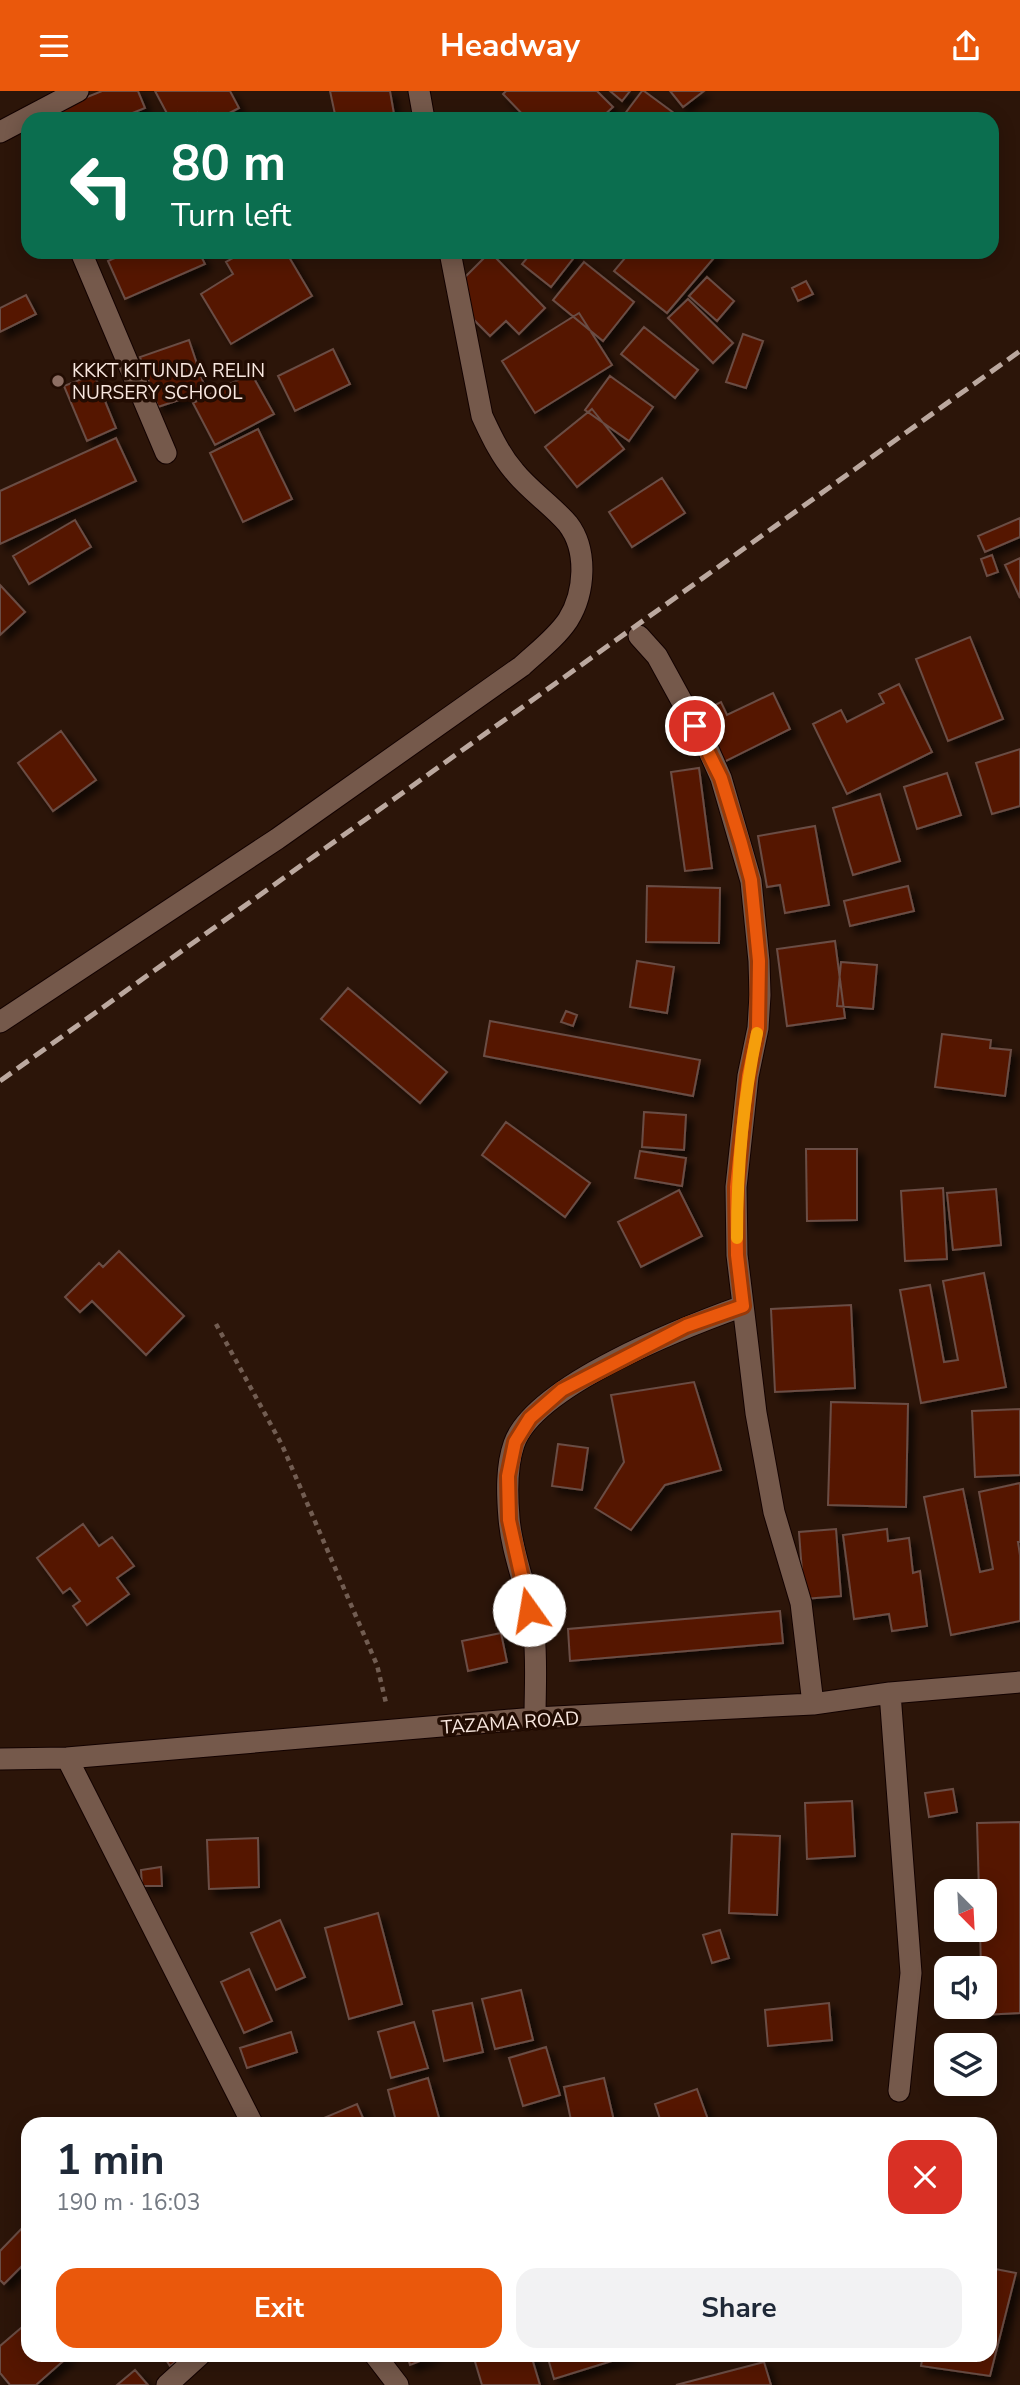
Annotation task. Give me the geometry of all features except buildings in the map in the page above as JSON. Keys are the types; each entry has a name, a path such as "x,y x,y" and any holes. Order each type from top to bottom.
{"street":[{"path":"45,112 78,91"},
{"path":"419,91 423,112"},
{"path":"0,132 21,126"},
{"path":"84,259 166,453"},
{"path":"0,1022 277,839 522,666 554,637 568,619 579,591 583,570 579,544 568,525 514,471 493,440 482,416 451,259"},
{"path":"639,636 657,656 708,749 721,778 751,880 760,995 758,1028 748,1076 736,1187 737,1255 756,1413 774,1513 801,1603 813,1704"},
{"path":"535,1718 534,1633 509,1520 508,1476 515,1442 530,1418 562,1390 686,1326 743,1306"},
{"name":"TAZAMA ROAD","path":"0,1759 68,1758 535,1718 813,1704 890,1693 1020,1682"},
{"path":"890,1693 911,1973 899,2091"},
{"path":"68,1758 249,2117"},
{"path":"167,2385 192,2362"},
{"path":"380,2362 398,2385"}],"path":[{"path":"216,1324 282,1445 377,1665 392,1731"}],"railway":[{"path":"0,1081 1020,351"}],"slow traffic":[{"path":"737,1238 736,1187 748,1076 757,1033"}],"place":[{"name":"KKKT KITUNDA RELIN NURSERY SCHOOL","path":"58,381"}],"route":[{"path":"529,1610 509,1520 508,1476 515,1442 530,1418 562,1390 686,1326 743,1306 737,1255 736,1187 748,1076 758,1028 759,961 751,880 741,843 721,778 695,726"}]}
